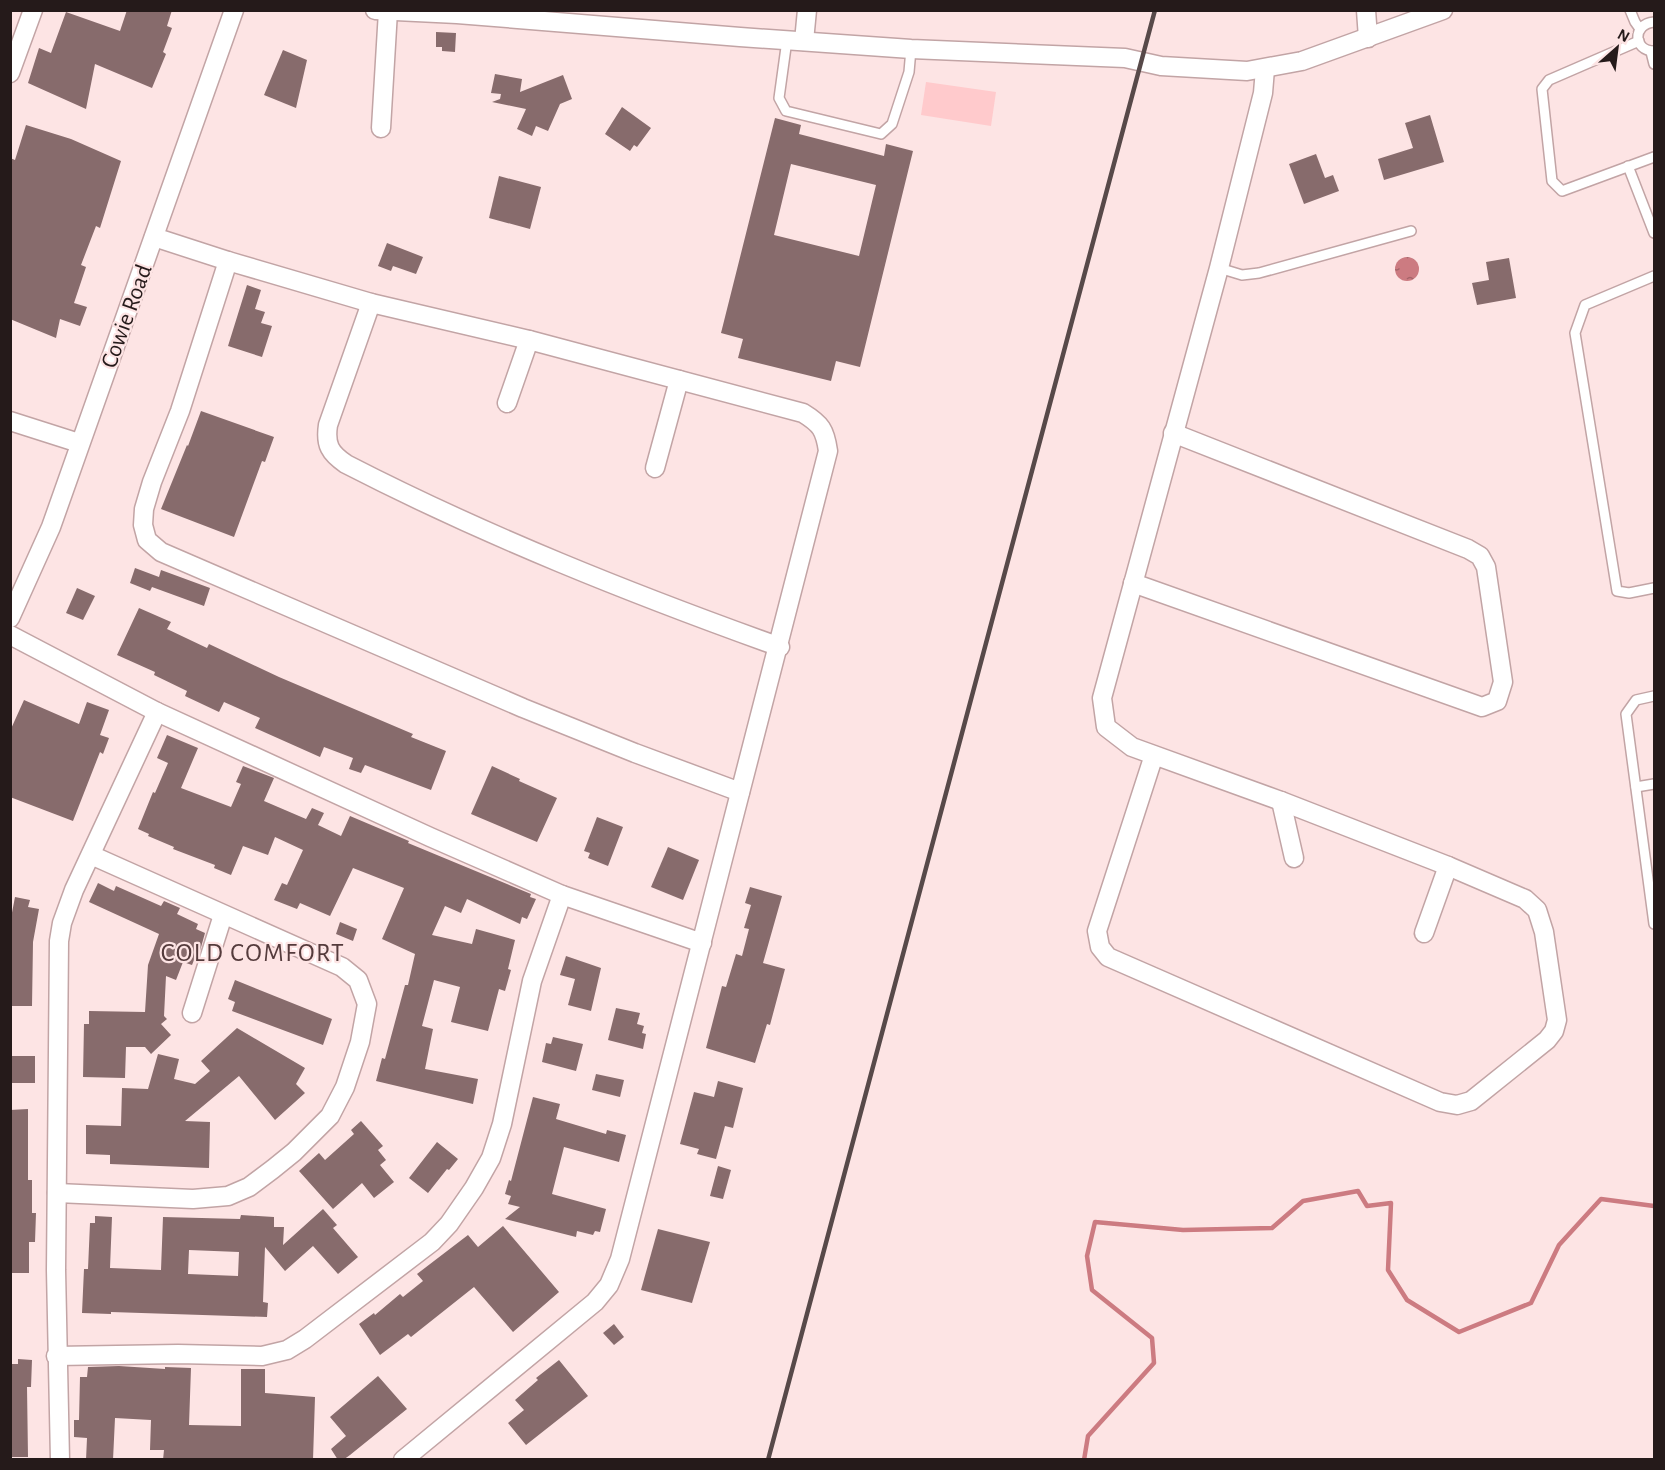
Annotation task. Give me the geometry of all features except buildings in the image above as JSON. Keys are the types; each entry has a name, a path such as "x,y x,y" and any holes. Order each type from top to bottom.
{"street":[{"path":"10,73 33,10"},
{"name":"Cowie Road","path":"10,618 51,527 234,10"},
{"path":"375,10 457,12 911,48 1125,58 1161,66 1247,71 1302,62 1443,10"},
{"path":"796,40 807,10"},
{"path":"1366,10 1368,39"},
{"path":"381,128 388,11"},
{"path":"1154,755 1097,931 1100,947 1108,957 1430,1098 1457,1105 1471,1101 1547,1040 1554,1031 1557,1020 1544,932 1537,910 1525,899 1448,866 1281,801 1132,747 1106,727 1102,698 1219,268 1263,93 1265,69"},
{"path":"154,237 371,303 529,340 803,412 816,421 825,433 828,451 780,647 740,792 620,1260 609,1285 595,1302 403,1460"},
{"path":"228,261 180,411 148,495 143,525 147,540 161,552 524,708 634,753 740,792"},
{"path":"371,303 328,425 326,439 329,449 335,456 346,464 438,510 676,610 780,647"},
{"path":"507,403 529,340"},
{"path":"655,468 679,380"},
{"path":"10,421 80,444"},
{"path":"1133,583 1482,707 1497,701 1503,682 1486,567 1480,556 1468,549 1173,433"},
{"path":"10,635 157,712 562,895 702,943"},
{"path":"60,1460 56,1356 59,941 67,906 157,712"},
{"path":"1281,801 1294,858"},
{"path":"57,1193 193,1198 228,1196 249,1186 294,1152 330,1116 345,1087 360,1042 367,1004 358,980 342,967 91,855"},
{"path":"1424,933 1448,866"},
{"path":"56,1356 178,1354 262,1356 287,1350 305,1339 432,1242 449,1224 491,1158 502,1124 532,981 562,895"},
{"path":"192,1013 223,915"}],"lane":[{"path":"1630,10 1640,29 1641,46 1653,51 1654,64"},
{"path":"1640,29 1654,21 1654,12"},
{"path":"796,40 779,98 786,111 881,134 892,124 909,72 911,48"},
{"path":"1639,41 1549,80 1542,89 1552,181 1562,191 1654,156"},
{"path":"1628,166 1654,233"},
{"path":"1219,268 1242,275 1259,273 1411,231"},
{"path":"1654,276 1585,305 1575,333 1617,591 1629,593 1654,588"},
{"path":"1654,696 1636,700 1626,714 1654,924"},
{"path":"1636,787 1654,784"}],"shaded area":[{"path":"926,82 996,92 991,126 921,115"}],"water":[{"path":"1407,257 1412,258 1418,264 1418,274 1412,280 1407,281 1402,280 1396,274 1395,269 1396,264 1402,258"}],"waterway":[{"path":"1084,1460 1088,1436 1154,1363 1152,1338 1092,1290 1087,1256 1095,1222 1183,1230 1272,1228 1303,1201 1358,1191 1367,1206 1391,1203 1388,1270 1407,1300 1459,1332 1531,1303 1559,1245 1601,1199 1654,1206"}],"railway":[{"path":"768,1460 1155,10"}],"district":[{"name":"COLD COMFORT","path":"253,952"}]}
